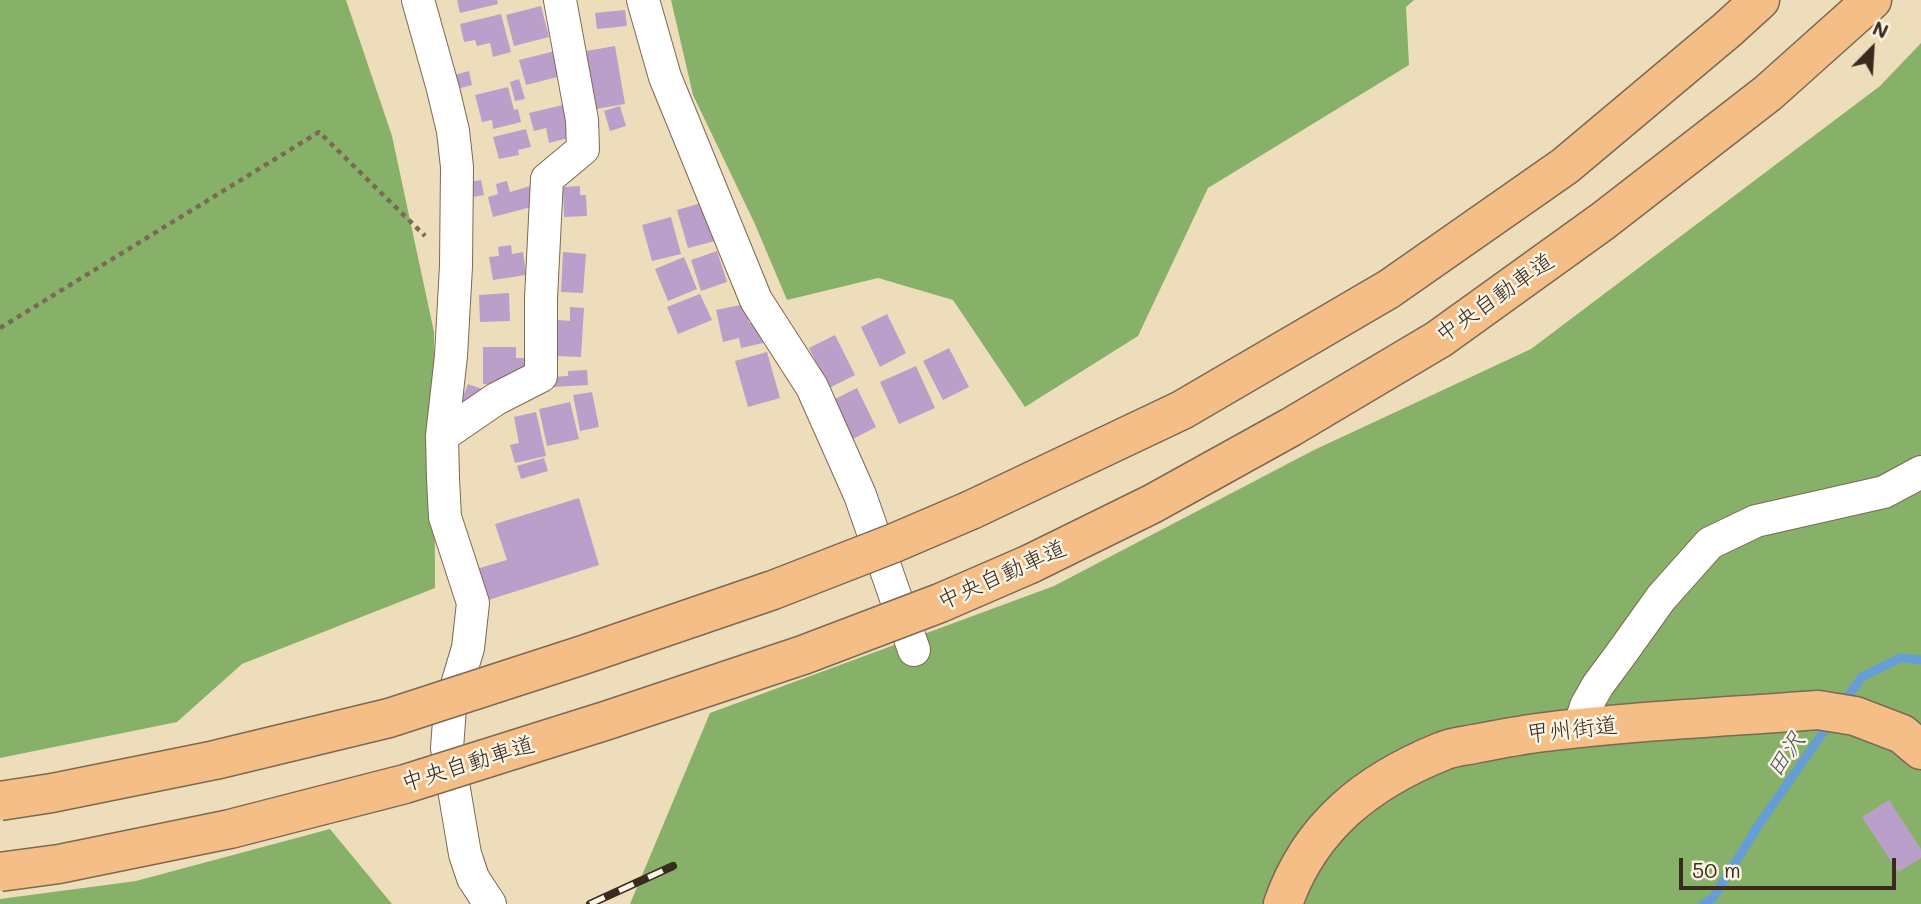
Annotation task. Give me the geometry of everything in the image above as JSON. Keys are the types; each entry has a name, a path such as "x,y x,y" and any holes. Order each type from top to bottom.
{"highway":[{"path":"0,801 215,760 389,718 773,590 971,510 1182,410 1389,289 1565,166 1759,0"},
{"name":"中央自動車道","path":"0,872 59,864 230,829 405,784 803,655 940,603 1030,564 1164,498 1439,340 1603,221 1768,93 1872,0"},
{"name":"甲州街道","path":"1283,904 1303,860 1325,829 1347,806 1392,775 1445,750 1511,737 1591,727 1818,710 1855,716 1902,734 1921,750"}],"street":[{"path":"418,0 453,131 457,167 456,266 451,356 442,436 445,517 473,603 468,648 450,708 447,748 465,854 473,878 489,904"},
{"path":"442,436 496,400 541,376 541,298 547,179 583,149 582,120 560,0"},
{"path":"643,0 665,77 756,300 812,387 860,495 914,650"},
{"path":"1591,727 1586,706 1598,685 1661,598 1710,543 1756,521 1884,492 1921,472"}],"path":[{"path":"0,328 319,132 456,266"}],"green space":[{"path":"0,0 346,0 392,136 434,332 435,588 242,664 177,722 0,758"},
{"path":"671,0 1414,0 1406,7 1409,65 1208,188 1138,336 1025,407 953,300 878,278 787,300 754,222 693,95"},
{"path":"1921,43 1921,904 630,904 710,713 1054,586 1314,450 1531,349 1880,86"},
{"path":"330,829 392,904 0,904 0,899 136,881"}],"building":[{"path":"457,0 497,0 498,4 460,13"},
{"path":"541,6 549,37 514,46 506,15"},
{"path":"625,10 627,26 597,29 595,13"},
{"path":"501,14 511,52 493,57 490,43 477,46 475,40 464,42 460,24"},
{"path":"615,46 625,104 596,109 586,51"},
{"path":"555,51 561,76 526,85 519,60"},
{"path":"469,71 472,85 453,90 450,76"},
{"path":"519,79 525,99 515,101 510,82"},
{"path":"508,87 514,110 518,109 521,122 493,129 492,120 482,122 475,95"},
{"path":"563,105 572,137 549,143 546,128 534,131 529,113"},
{"path":"620,106 626,126 610,131 604,111"},
{"path":"526,129 531,147 518,150 519,155 499,159 493,137"},
{"path":"481,180 484,195 473,197 470,182"},
{"path":"507,181 510,192 530,186 535,206 493,217 488,197 498,194 496,184"},
{"path":"580,186 580,195 586,195 587,216 564,217 563,187"},
{"path":"705,202 715,241 688,248 677,210"},
{"path":"671,217 681,254 652,261 642,225"},
{"path":"511,245 512,254 523,252 526,275 493,280 489,257 499,256 498,247"},
{"path":"717,251 727,282 701,291 691,260"},
{"path":"563,252 586,254 583,293 561,292"},
{"path":"684,257 697,289 668,301 655,269"},
{"path":"509,293 510,321 480,322 479,295"},
{"path":"700,294 712,320 678,334 667,307"},
{"path":"745,304 749,323 759,321 763,343 741,348 739,338 723,342 716,310"},
{"path":"570,307 584,308 581,357 556,356 558,320 570,321"},
{"path":"887,314 906,353 880,367 861,327"},
{"path":"835,335 855,375 829,388 809,348"},
{"path":"483,347 516,347 516,358 526,358 526,378 516,384 483,384"},
{"path":"949,348 969,387 943,400 923,361"},
{"path":"767,352 780,398 748,407 735,361"},
{"path":"916,366 935,408 899,424 880,382"},
{"path":"587,370 588,385 551,387 551,377 568,376 568,371"},
{"path":"468,384 482,389 475,410 460,404"},
{"path":"857,388 876,427 851,440 831,401"},
{"path":"592,392 599,427 580,431 573,395"},
{"path":"570,402 579,439 547,446 539,409"},
{"path":"536,412 546,456 515,463 510,445 519,443 514,417"},
{"path":"544,458 548,471 521,479 517,466"},
{"path":"579,498 599,565 482,602 473,570 507,560 495,524"},
{"path":"1889,800 1921,849 1921,858 1898,872 1862,817"}],"waterway":[{"name":"田沢","path":"1843,703 1862,677 1900,658 1921,660"},
{"name":"田沢","path":"1703,904 1713,898 1758,826 1831,721"}],"railway":[{"path":"590,904 673,866"}]}
